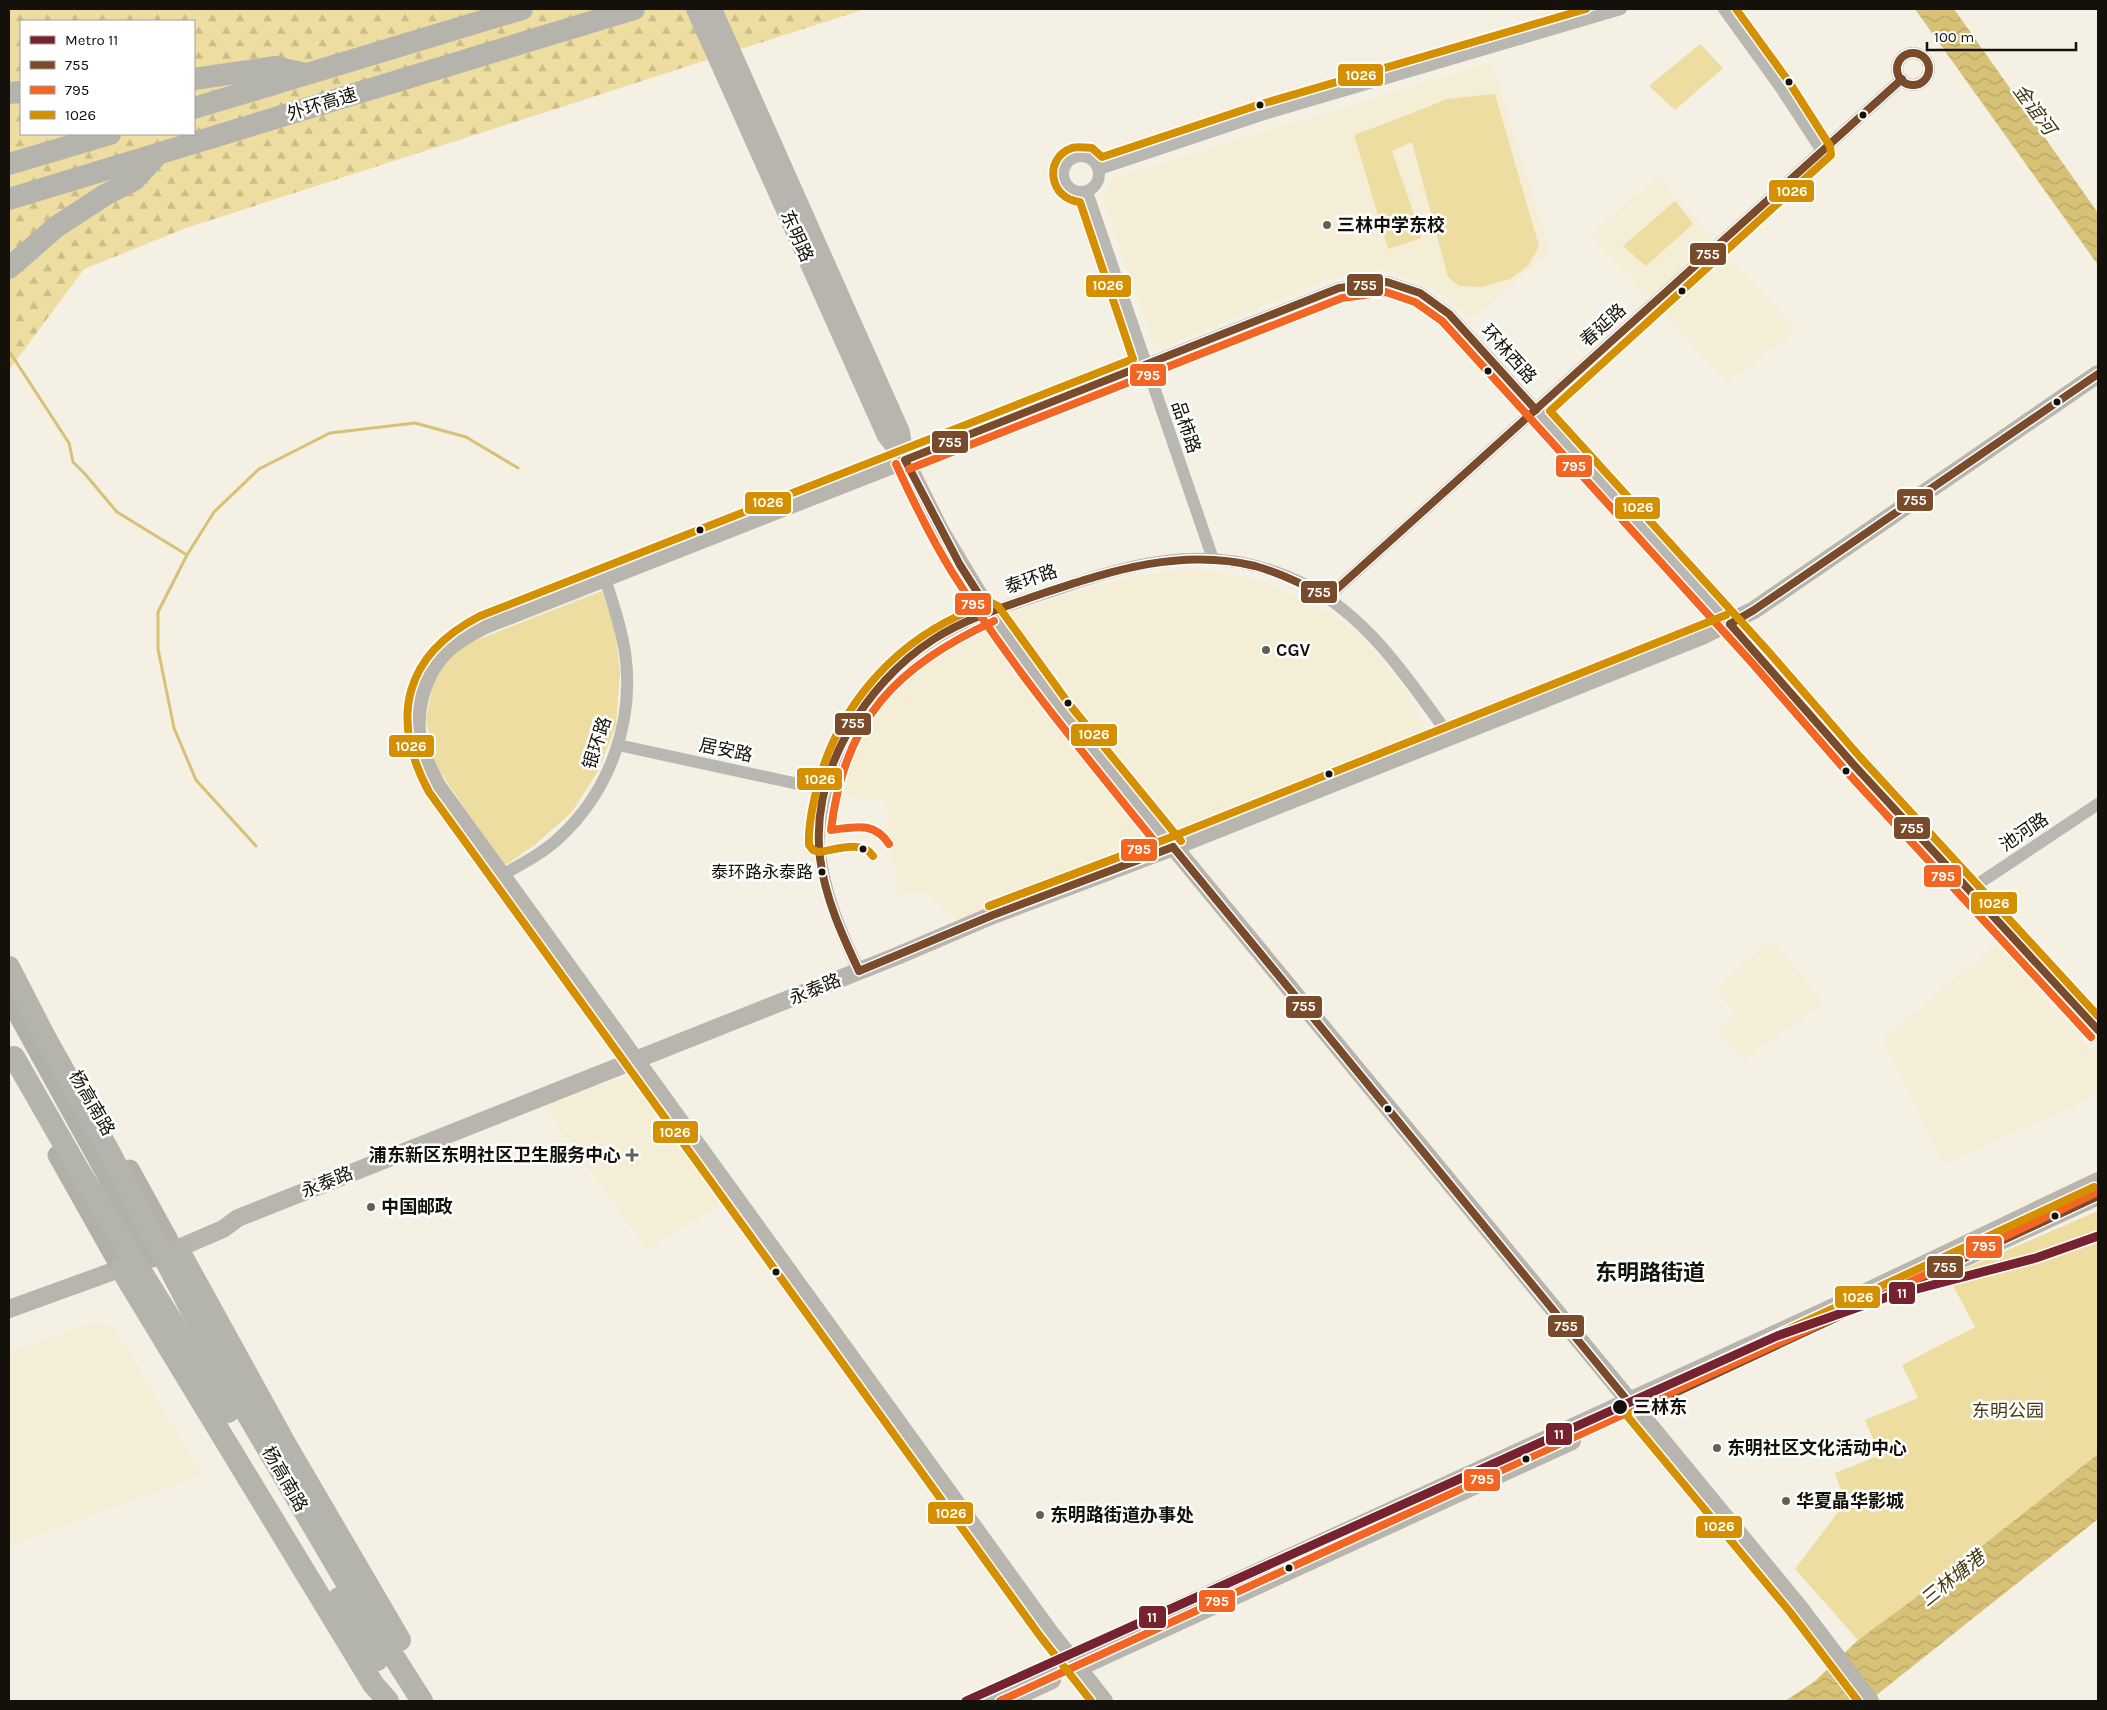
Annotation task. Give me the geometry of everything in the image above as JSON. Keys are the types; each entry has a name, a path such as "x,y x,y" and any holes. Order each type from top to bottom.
{"highway":[{"name":"外环高速","path":"195,108 522,9"},
{"name":"外环高速","path":"9,199 634,9"},
{"path":"195,79 275,67 306,74"},
{"path":"9,164 107,135"},
{"path":"9,268 56,227 106,195 134,180 158,153"},
{"name":"杨高南路","path":"9,979 50,1037 229,1383 343,1577 422,1701"},
{"name":"杨高南路","path":"10,1055 210,1382 356,1627 403,1701"},
{"path":"148,1254 234,1351 244,1379 411,1658 432,1701"},
{"path":"148,1254 205,1407 373,1684 388,1701"}],"main road":[{"name":"杨高南路","path":"9,955 50,1037 156,1214 148,1254"},
{"name":"杨高南路","path":"9,979 11,1003 148,1254 353,1639 393,1701"},
{"name":"杨高南路","path":"9,1023 148,1254 244,1379"},
{"name":"杨高南路","path":"10,1055 104,1237 148,1254"}],"street":[{"name":"东明路","path":"694,9 776,169"},
{"name":"东明路","path":"713,9 776,169 886,436 905,460 960,565 990,612 1061,710 1838,1657 1870,1701"},
{"path":"1099,168 1261,115 1621,9"},
{"path":"1724,9 1781,88 1822,151"},
{"name":"春延路","path":"1328,597 1902,79"},
{"path":"1075,157 1089,158 1099,168 1098,183 1087,192 1080,193 1068,187 1064,180 1064,166 1075,157"},
{"name":"品柿路","path":"1087,192 1214,559"},
{"name":"环林西路","path":"905,460 1339,288 1387,282 1420,293 1449,314 1730,624 1853,764 2098,1030"},
{"name":"永泰路","path":"9,1297 223,1229 238,1218 858,971 977,921 1173,847 1730,624 1754,610 2098,374"},
{"path":"905,460 485,625 463,637 445,651 431,670 422,690 417,711 420,749 427,768 437,786 1074,1663 1104,1701"},
{"name":"泰环路","path":"858,971 832,906 823,872 819,842 821,815 833,767 854,721 870,696 890,674 910,656 935,638 963,623 990,612 1119,568 1155,561 1186,558 1214,559 1250,565 1278,573 1328,597 1349,614 1392,659 1450,737"},
{"name":"银环路","path":"502,876 544,850 570,827 593,799 603,782 618,745 626,703 625,653 605,579"},
{"name":"居安路","path":"618,745 826,790"},
{"name":"池河路","path":"1969,890 2098,804"},
{"path":"1632,1406 2098,1181"},
{"path":"977,1701 1074,1663 1632,1406 2098,1196"},
{"name":"永泰路","path":"9,1309 148,1254"},
{"path":"1007,1701 1074,1663"}],"shaded area":[{"name":"三林中学东校","path":"1492,62 1550,251 1472,319 1451,301 1417,280 1380,269 1331,278 1156,350 1103,199 1113,178"},
{"path":"1658,176 1796,330 1728,382 1591,236"},
{"path":"1190,568 1257,579 1327,612 1362,636 1402,684 1428,735 958,920 927,893 898,894 885,801 835,796 860,733 914,665 973,630 1017,610 1113,581"},
{"path":"1771,941 1823,1003 1744,1059 1719,1033 1735,1014 1716,989"},
{"path":"1997,944 2098,1058 2098,1095 1944,1164 1883,1040"},
{"name":"浦东新区东明社区卫生服务中心","path":"630,1074 719,1205 647,1249 544,1106"},
{"path":"98,1323 115,1328 202,1475 9,1546 9,1352 89,1324"}],"green space":[{"path":"9,9 865,9 186,228 84,269 9,370"},
{"path":"1700,44 1723,68 1675,110 1649,86"},
{"path":"1495,94 1539,246 1528,266 1510,279 1482,287 1459,286 1448,277 1412,142 1392,151 1422,238 1388,249 1354,135 1447,99"},
{"path":"1675,201 1693,224 1646,266 1623,246"},
{"path":"602,591 615,630 620,672 616,726 598,771 572,812 536,844 504,866 434,763 426,719 433,684 449,657 469,643"},
{"name":"东明公园","path":"2098,1211 2098,1454 1938,1581 1858,1640 1795,1569 1845,1503 1835,1473 1880,1455 1865,1420 1918,1398 1902,1365 1975,1327 1948,1276"}],"water":[{"path":"1915,9 1954,9 2098,213 2098,265"},
{"name":"三林塘港","path":"2098,1454 2098,1519 1869,1701 1785,1701 1814,1682 1858,1640 1938,1581"}],"waterway":[{"path":"9,351 69,443 73,462 117,512 187,555"},
{"path":"256,846 196,780 174,728 158,649 158,612 187,555 214,512 259,469 330,433 415,423 466,437 518,468"}],"metro line":[{"name":"11","path":"966,1701 1777,1336 1890,1296 2036,1258 2098,1236"}],"transit line":[{"name":"1026","path":"1091,1701 1040,1636 429,792 417,765 409,739 408,714 411,691 420,669 434,650 454,632 480,616 1133,359 1080,202 1062,194 1056,186 1054,169 1057,160 1063,153 1074,147 1092,148 1102,157 1258,105 1586,9"},
{"name":"1026","path":"1736,9 1789,82 1830,146 1831,155 1550,411 1767,650 1860,757 2098,1016"},
{"name":"755","path":"1913,53 1924,58 1929,69 1924,80 1913,85 1902,80 1897,69 1902,58 1913,53"},
{"name":"755","path":"859,971 835,916 822,873 819,826 824,794 833,763 847,734 885,680 909,658 934,639 960,624 1044,593 1148,564 1201,559 1228,561 1264,569 1328,597 1902,79"},
{"name":"755","path":"990,612 960,565 905,460 1339,288 1387,282 1420,293 1449,314 1536,410"},
{"name":"795","path":"909,469 1342,298 1386,292 1415,302 1442,321 1753,664 1846,771 2091,1037"},
{"name":"755","path":"1730,624 1754,610 2098,374"},
{"name":"795","path":"896,464 937,546 975,608 1024,677 1156,843 989,906"},
{"name":"1026","path":"873,856 862,848 848,847 819,852 813,850 809,845 810,822 818,784 838,731 869,685 888,664 909,646 933,630 970,610 990,602 998,606 1069,704 1181,841"},
{"name":"1026","path":"989,906 1169,838 1726,615"},
{"name":"795","path":"889,844 877,832 863,827 831,830 838,791 848,757 862,727 881,701 903,678 929,657 994,621"},
{"name":"755","path":"1730,624 1853,764 2098,1030"},
{"name":"755","path":"1173,847 1636,1411 2098,1196"},
{"name":"755","path":"859,971 993,915 1173,847"},
{"name":"1026","path":"1858,1701 1790,1612 1628,1417 1627,1407 1632,1402 2094,1187"},
{"name":"795","path":"1000,1701 1868,1302 2098,1192"}],"place":[{"name":"三林中学东校","path":"1327,225"},
{"name":"CGV","path":"1266,650"},
{"name":"泰环路永泰路","path":"822,872"},
{"name":"浦东新区东明社区卫生服务中心","path":"632,1155"},
{"name":"中国邮政","path":"371,1207"},
{"name":"三林东","path":"1620,1407"},
{"name":"东明社区文化活动中心","path":"1717,1448"},
{"name":"华夏晶华影城","path":"1786,1501"},
{"name":"东明路街道办事处","path":"1040,1515"}],"district":[{"name":"东明路街道","path":"1650,1272"}],"water label":[{"name":"金谊河","path":"2035,109"}]}
